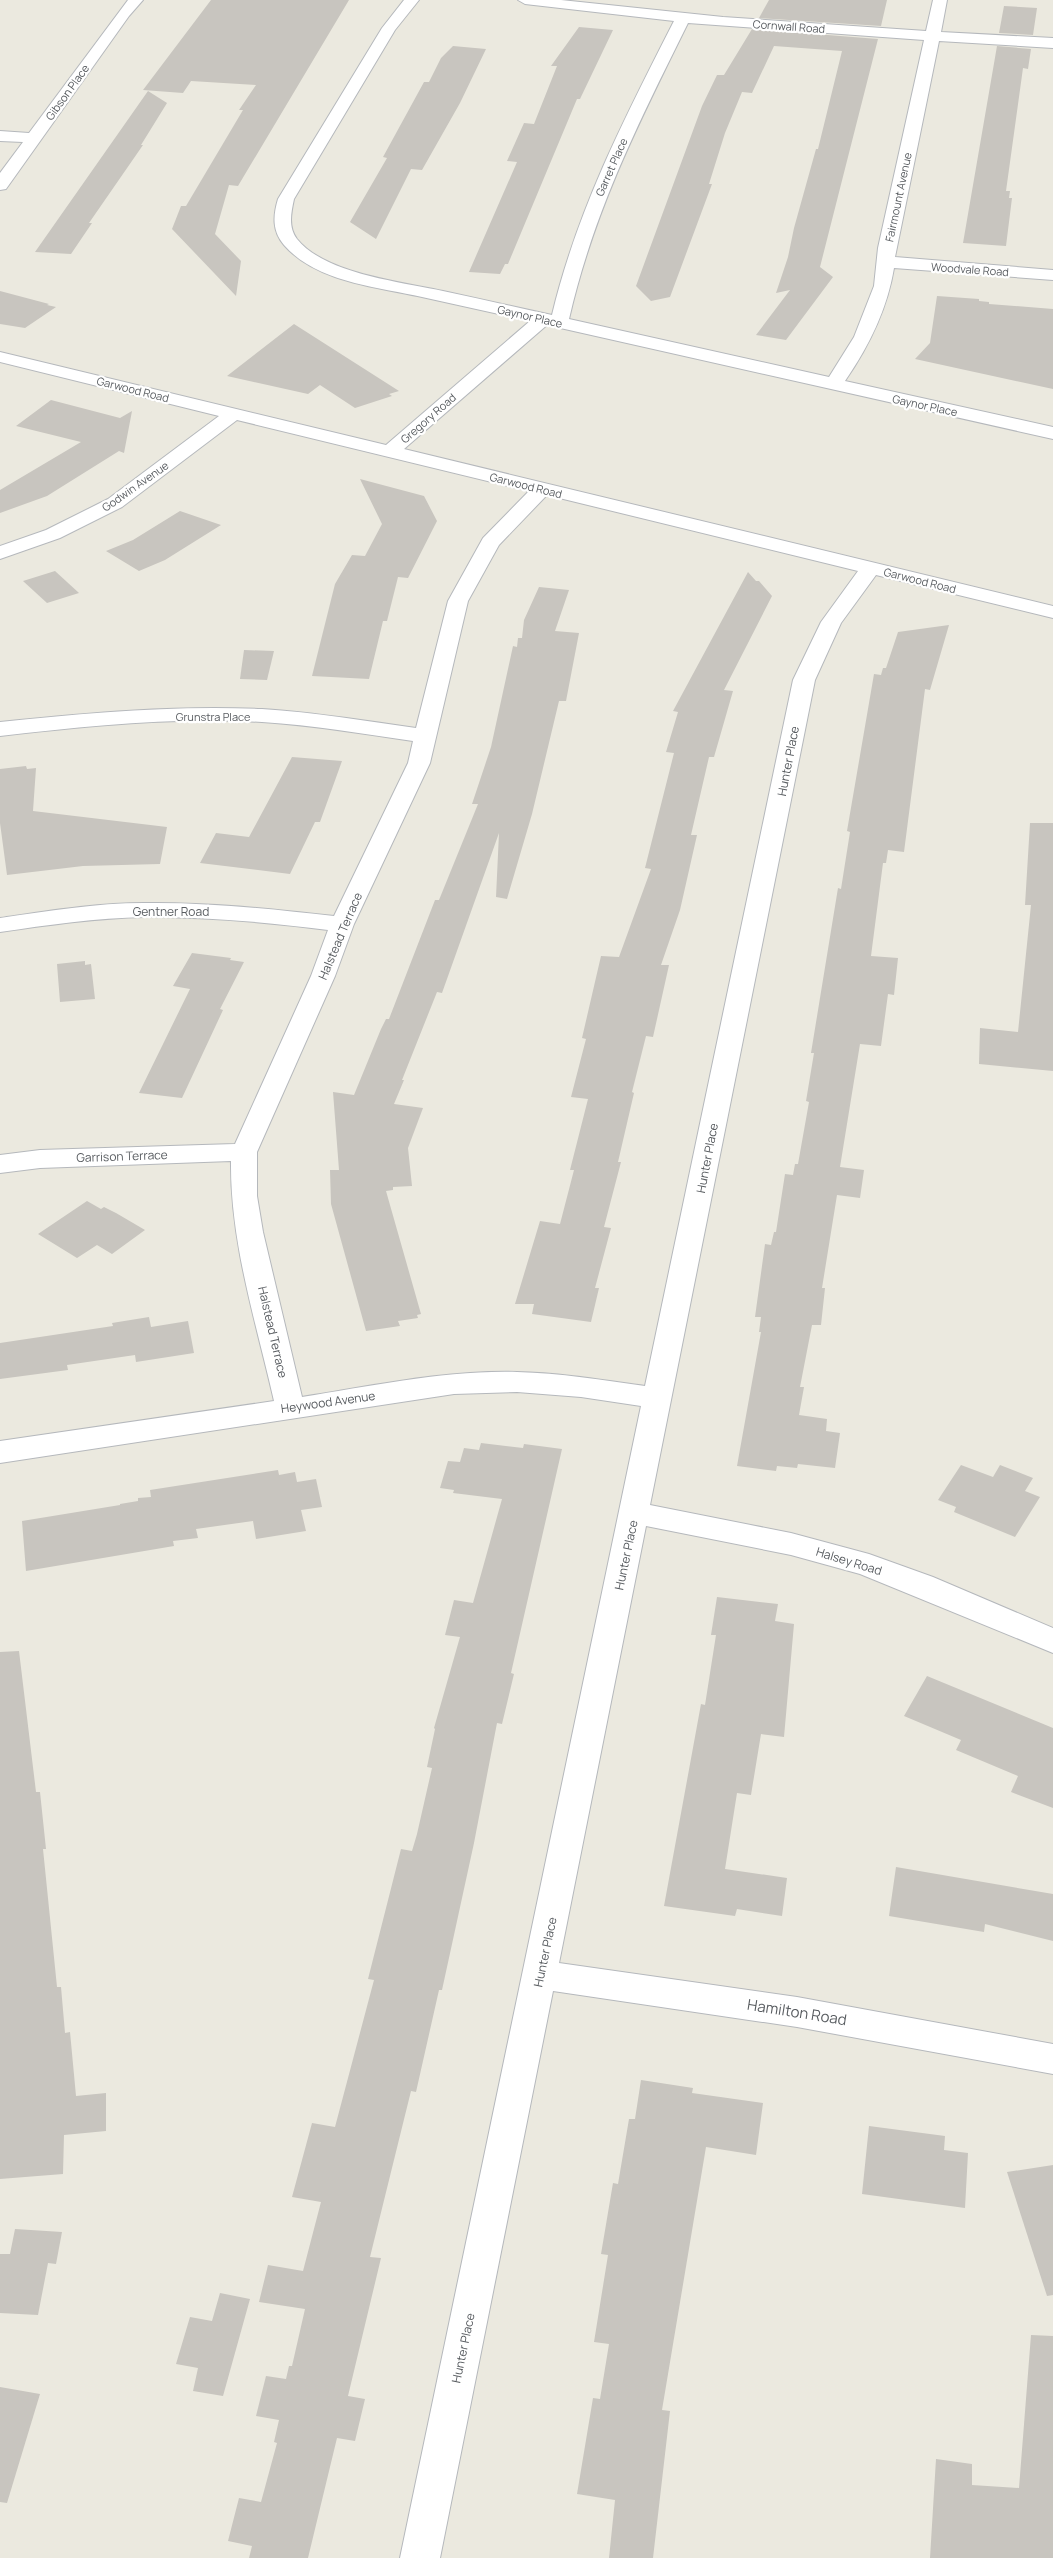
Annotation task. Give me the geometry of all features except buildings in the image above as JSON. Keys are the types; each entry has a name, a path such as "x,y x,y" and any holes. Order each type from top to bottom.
{"street":[{"name":"Gibson Place","path":"0,185 124,13 136,0"},
{"name":"Gaynor Place","path":"412,0 389,28 286,199 281,212 281,226 288,239 299,251 334,270 356,277 1053,433"},
{"name":"Cornwall Road","path":"525,0 621,6 683,18 932,37 1053,43"},
{"name":"Fairmount Avenue","path":"833,385 854,356 869,328 880,300 887,262 887,248 940,0"},
{"name":"Garret Place","path":"551,321 606,175 683,18"},
{"path":"0,136 34,138"},
{"name":"Woodvale Road","path":"887,262 1053,275"},
{"name":"Gregory Road","path":"389,452 467,385 551,321"},
{"name":"Garwood Road","path":"0,357 1053,612"},
{"name":"Godwin Avenue","path":"0,553 73,525 115,503 233,414"},
{"name":"Halstead Terrace","path":"290,1408 249,1232 244,1196 244,1152 323,976 342,924 419,763 458,601 490,542 542,489"},
{"name":"Hunter Place","path":"420,2558 804,680 831,622 871,568"},
{"name":"Grunstra Place","path":"0,729 171,715 239,715 297,719 426,736"},
{"name":"Gentner Road","path":"0,925 73,915 143,910 212,911 342,924"},
{"name":"Garrison Terrace","path":"0,1164 40,1159 244,1152"},
{"name":"Heywood Avenue","path":"0,1452 454,1384 508,1382 581,1387 658,1398"},
{"name":"Halsey Road","path":"635,1513 843,1557 921,1584 986,1615 1053,1641"},
{"name":"Hamilton Road","path":"540,1975 660,1990 877,2024 1053,2059"}]}
